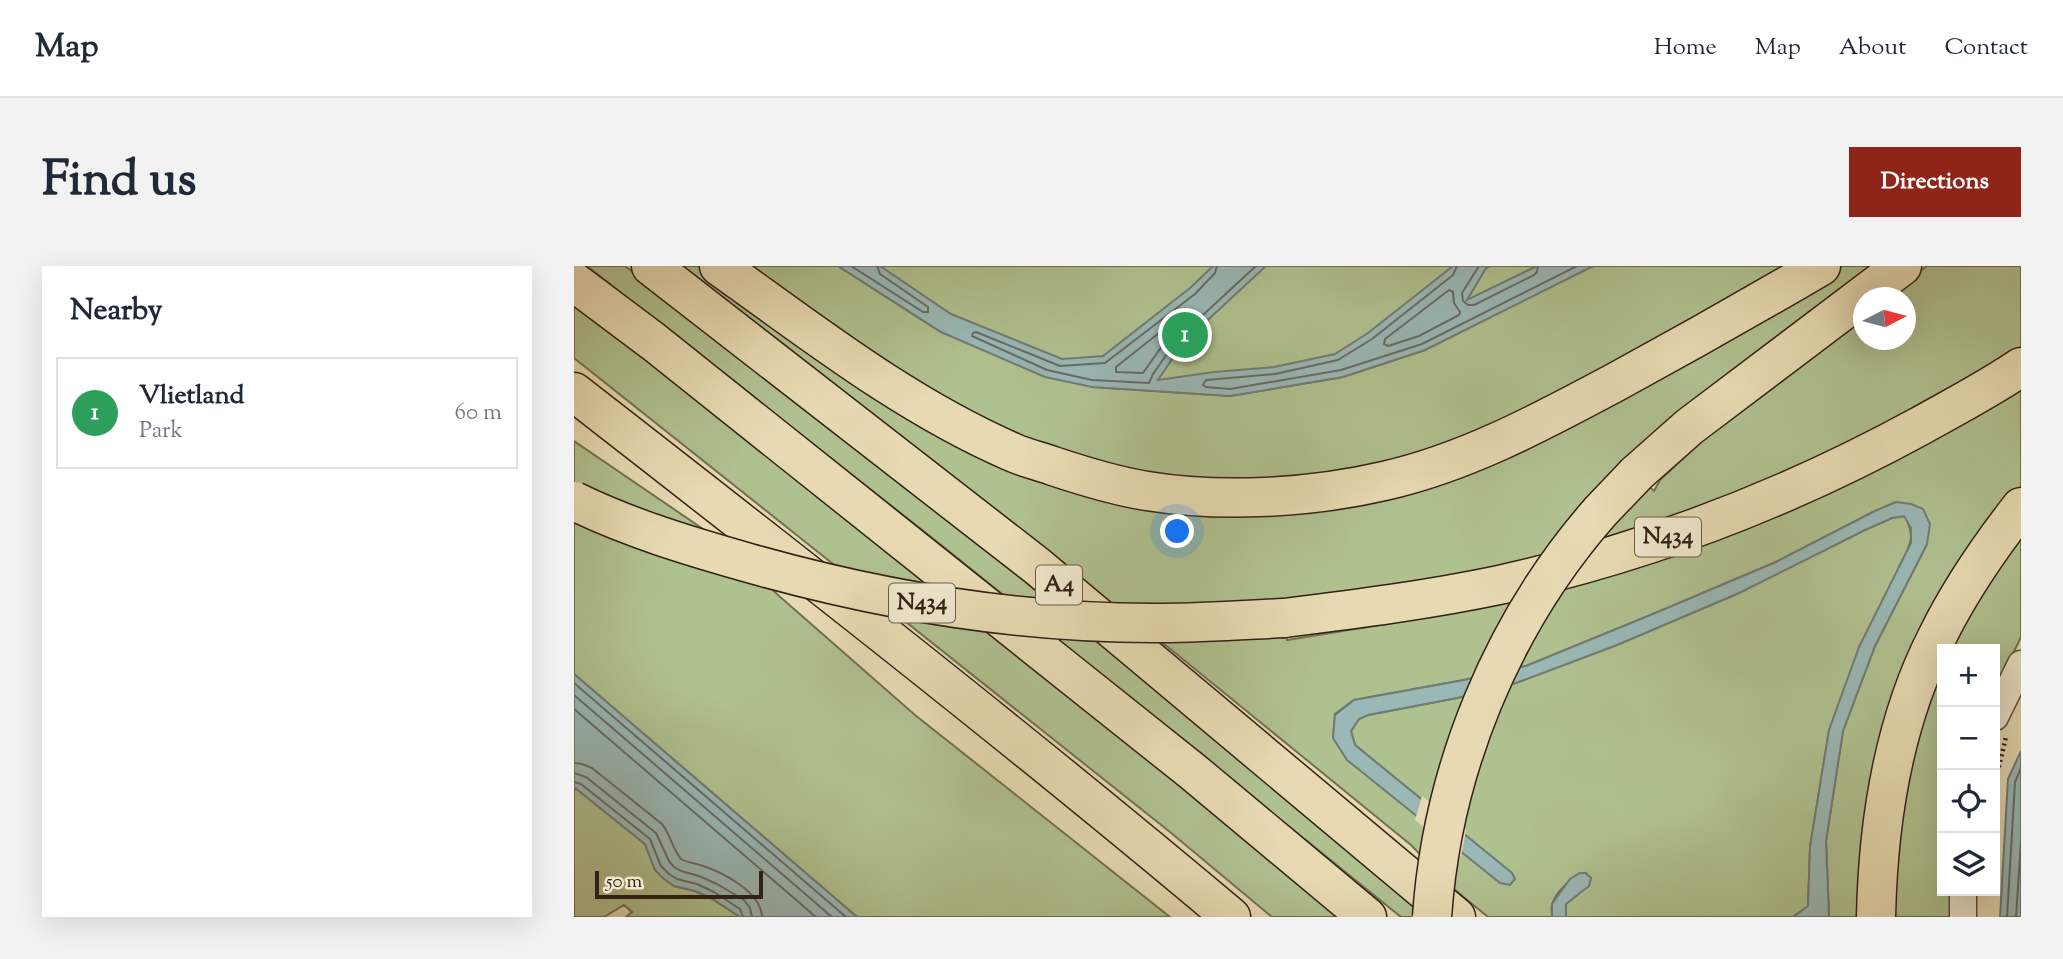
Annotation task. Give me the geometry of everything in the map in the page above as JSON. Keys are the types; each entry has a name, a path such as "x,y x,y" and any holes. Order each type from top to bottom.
{"highway":[{"name":"A4","path":"651,266 1037,566 1456,917"},
{"path":"719,266 880,380 948,420 1014,453 1080,475 1145,491 1198,497 1241,498 1338,490 1386,481 1475,452 1609,386 1821,266"},
{"name":"N434","path":"1432,917 1439,854 1459,770 1488,690 1506,652 1551,578 1598,514 1636,474 1689,427 1902,266"},
{"name":"A4","path":"574,282 665,351 1192,771 1367,917"},
{"name":"N434","path":"574,500 652,533 720,555 849,589 928,604 1032,618 1162,623 1284,618 1408,603 1501,584 1607,557 1684,531 1756,506 1863,457 2021,367"},
{"path":"574,391 1158,855 1231,917"},
{"path":"1876,917 1882,825 1892,766 1921,673 1961,592 1993,543 2021,507"}],"street":[{"path":"2001,723 2021,664"},
{"path":"1963,896 1964,917"}],"path":[{"path":"1996,770 2001,723"}],"green space":[{"path":"587,266 625,266 975,540 1432,917 1401,917 945,548"},
{"path":"683,266 703,266 1068,483 1349,496 1834,266 1883,266 1858,287 1853,287 1853,291 1636,474 1654,491 1660,480 1729,416 1853,321 1853,350 1916,350 1916,287 1898,287 1927,266 2021,266 2021,355 1936,409 1599,552 1282,606 1287,640 1508,600 2021,385 2021,492 1956,584 1940,644 1937,644 1937,655 1867,917 1829,917 1826,841 1843,731 1875,646 1927,544 1896,502 1776,562 1526,666 1354,700 1335,714 1333,738 1421,799 1355,745 1351,731 1359,719 1516,683 1617,645 1739,593 1867,529 1892,518 1905,516 1911,536 1909,547 1829,730 1810,847 1808,906 1793,917 1566,917 1566,904 1589,885 1591,878 1586,873 1570,880 1561,890 1552,905 1552,917 1488,917 1455,890 1411,845 1168,647 1112,608"},
{"path":"742,266 838,266 941,332 1092,387 1230,396 1343,377 1425,350 1593,266 1803,266 1464,440 1360,475 1190,481 1064,455 989,424 860,345"},
{"path":"858,266 1483,266 1368,353 1233,382 1153,384 1063,370 936,318"},
{"path":"1537,266 1466,301 1486,268"},
{"path":"574,299 1349,917 1272,917 1170,832 574,358"},
{"path":"574,441 725,544 778,595 915,715 1170,917 857,917 574,674"},
{"path":"2021,530 2021,637 2000,681 2000,644 1954,644 1980,593"},
{"path":"1937,680 1937,896 1952,896 1952,917 1894,917 1897,825 1915,739"},
{"path":"574,787 645,844 655,870 674,886 711,898 740,917 626,917 632,912 624,905 604,917 574,917"}],"water":[{"path":"838,266 880,266 951,314 1062,359 1103,356 1190,288 1213,266 1266,266 1183,343 1158,380 1274,367 1335,354 1368,333 1453,266 1490,266 1486,268 1467,300 1537,266 1593,266 1425,350 1343,377 1230,396 1092,387 1045,377 941,332"},
{"path":"1896,502 1923,509 1930,524 1927,544 1875,646 1843,731 1826,841 1829,917 1793,917 1808,906 1810,847 1829,730 1859,647 1911,543 1911,528 1904,516 1867,529 1739,593 1617,645 1516,683 1359,719 1351,731 1355,745 1512,873 1515,879 1510,885 1500,883 1347,760 1333,738 1335,715 1354,700 1526,666 1776,562"},
{"path":"574,674 857,917 740,917 711,898 674,886 664,879 655,870 645,844 574,787"},
{"path":"2021,751 2021,917 2000,917 2008,779"},
{"path":"1580,873 1591,878 1589,886 1566,904 1566,917 1552,917 1552,904 1570,879"}],"pier":[{"path":"1422,796 1466,830 1461,857 1415,820"}],"place":[{"name":"Vlietland","path":"1185,335"}]}
